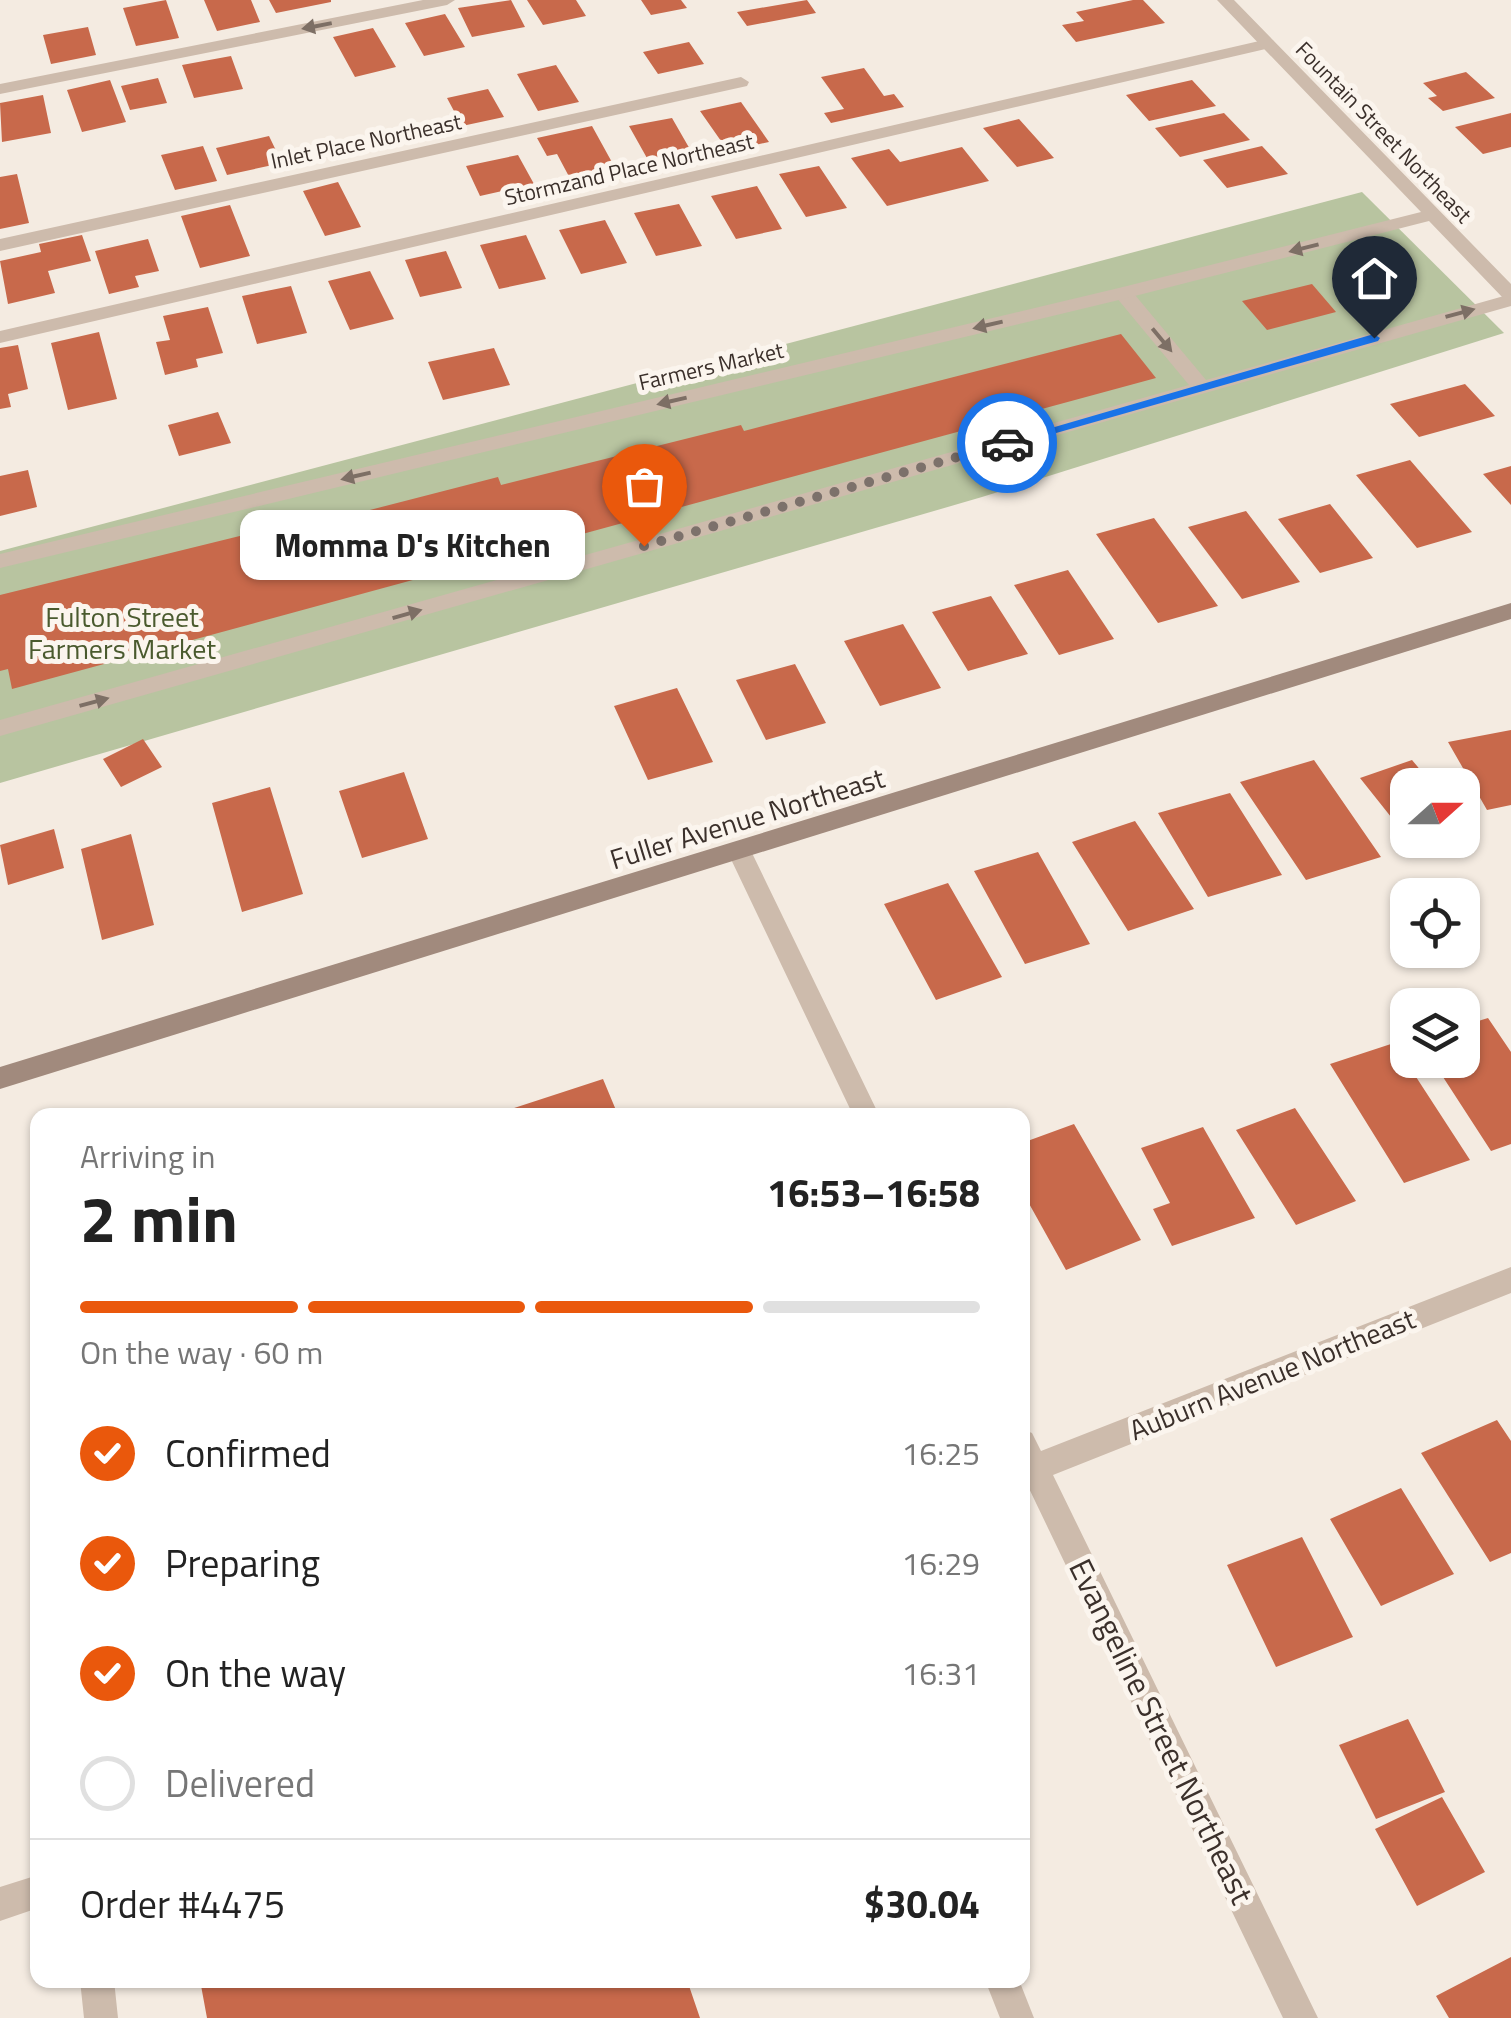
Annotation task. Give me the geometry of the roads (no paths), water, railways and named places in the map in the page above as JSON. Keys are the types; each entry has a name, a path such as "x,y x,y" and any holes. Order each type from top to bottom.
{"main road":[{"name":"Fuller Avenue Northeast","path":"0,1078 1511,611"}],"street":[{"path":"0,90 447,0"},
{"name":"Fountain Street Northeast","path":"1225,0 1511,298"},
{"name":"Stormzand Place Northeast","path":"0,337 1268,44"},
{"name":"Inlet Place Northeast","path":"0,244 742,82"},
{"name":"Farmers Market","path":"0,561 1124,293 1432,215"},
{"path":"1124,293 1202,387"},
{"path":"0,728 1511,298"},
{"path":"740,852 863,1108"},
{"name":"Auburn Avenue Northeast","path":"1030,1455 1511,1280"},
{"name":"Evangeline Street Northeast","path":"1030,1460 1300,2018"},
{"path":"0,1904 30,1893"},
{"path":"98,1988 100,2018"},
{"path":"1005,1988 1017,2018"}],"place":[{"name":"Momma D's Kitchen","path":"644,546"}],"park label":[{"name":"Fulton Street Farmers Market","path":"122,632"}]}
